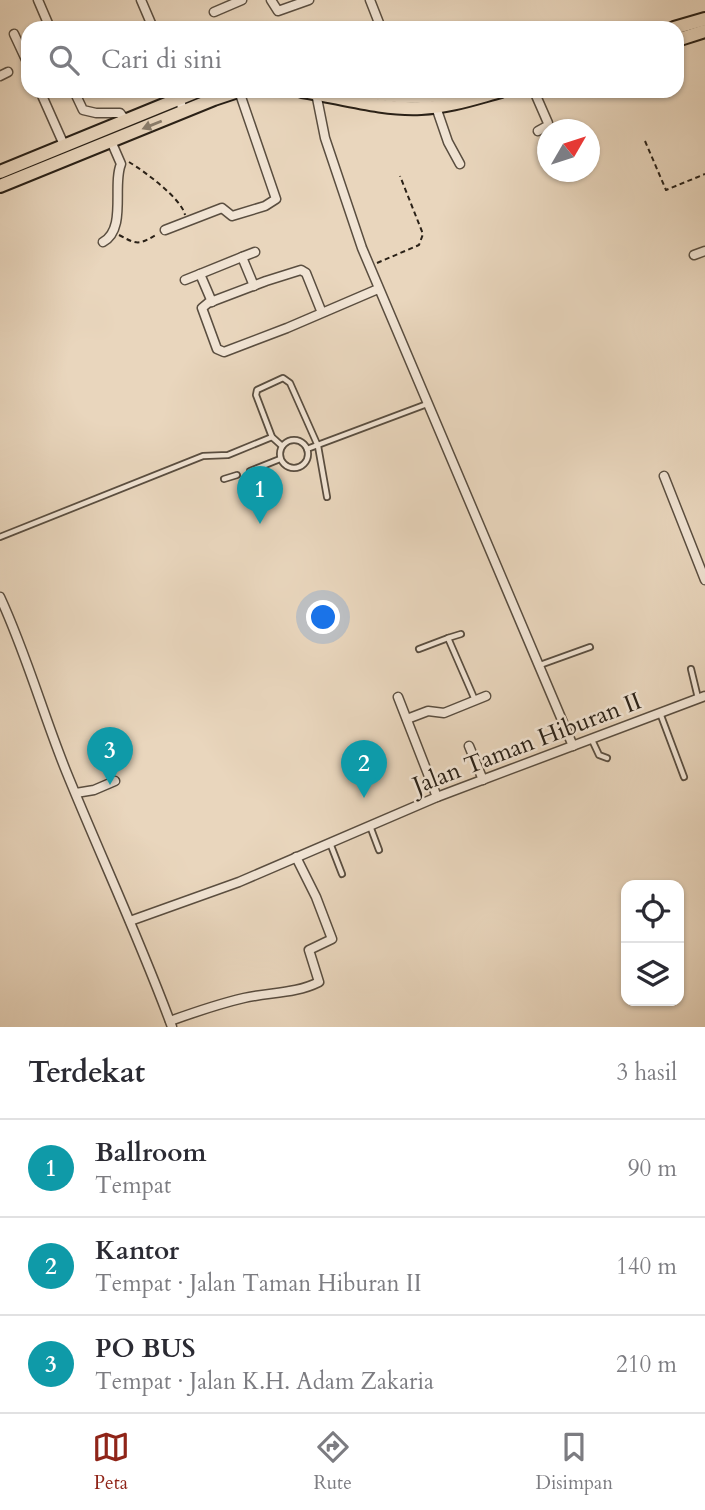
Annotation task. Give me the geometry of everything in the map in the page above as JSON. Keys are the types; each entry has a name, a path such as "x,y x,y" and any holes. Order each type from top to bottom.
{"main road":[{"path":"684,25 705,19"},
{"path":"684,38 705,31"},
{"path":"1,169 126,121 173,98"},
{"path":"0,186 220,98"},
{"path":"346,98 406,108 436,107 473,98"}],"street":[{"path":"38,0 47,21"},
{"path":"141,0 150,21"},
{"path":"214,12 230,2 242,0"},
{"path":"271,0 278,11 309,0"},
{"path":"370,0 378,21"},
{"path":"15,34 21,48"},
{"path":"43,98 64,145"},
{"path":"77,98 83,110 120,113 126,121"},
{"path":"180,98 183,112"},
{"path":"165,230 222,208 231,216 276,199 241,98"},
{"path":"317,98 325,138 379,289 573,746"},
{"path":"537,98 546,119"},
{"path":"436,107 447,142 460,164"},
{"path":"103,242 114,232 119,202 117,178 121,164 111,141"},
{"path":"694,255 705,251"},
{"path":"185,280 256,252"},
{"path":"242,257 254,286"},
{"path":"322,313 304,271 295,271 202,308 217,349 222,352 322,313 379,289"},
{"path":"200,274 212,302"},
{"path":"664,476 705,580"},
{"path":"0,597 76,793 171,1024 213,1005 278,992 292,992 319,982 309,950 332,939 316,897 296,858"},
{"path":"407,719 428,712 444,713 486,696"},
{"path":"398,697 437,797"},
{"name":"Jalan Taman Hiburan II","path":"130,921 231,886 437,797 701,697"},
{"path":"469,746 483,779"},
{"path":"76,793 94,790 116,781"}],"lane":[{"path":"282,446 272,437 256,395 257,390 283,378 290,383 318,446 327,497"},
{"path":"307,449 427,404"},
{"path":"0,537 203,456 228,454 272,437"},
{"path":"280,459 289,468 298,468 305,462 307,449 302,442 293,440 282,446"},
{"path":"280,459 282,446"},
{"path":"250,471 280,459"},
{"path":"224,479 237,475"},
{"path":"419,649 461,634"},
{"path":"448,638 475,701"},
{"path":"540,665 590,647"},
{"path":"691,669 701,697"},
{"path":"660,713 684,777"},
{"path":"591,739 599,755 607,758"},
{"path":"369,825 379,850"},
{"path":"330,842 342,874"}],"path":[{"path":"645,141 666,190 705,174"},
{"path":"121,164 129,161 176,198 184,208 186,222"},
{"path":"370,266 419,245 424,234 400,176"},
{"path":"114,232 135,244 141,244 165,230"}],"place":[{"name":"Ballroom","path":"260,524"},
{"name":"PO BUS","path":"110,785"},
{"name":"Kantor","path":"364,798"}]}
